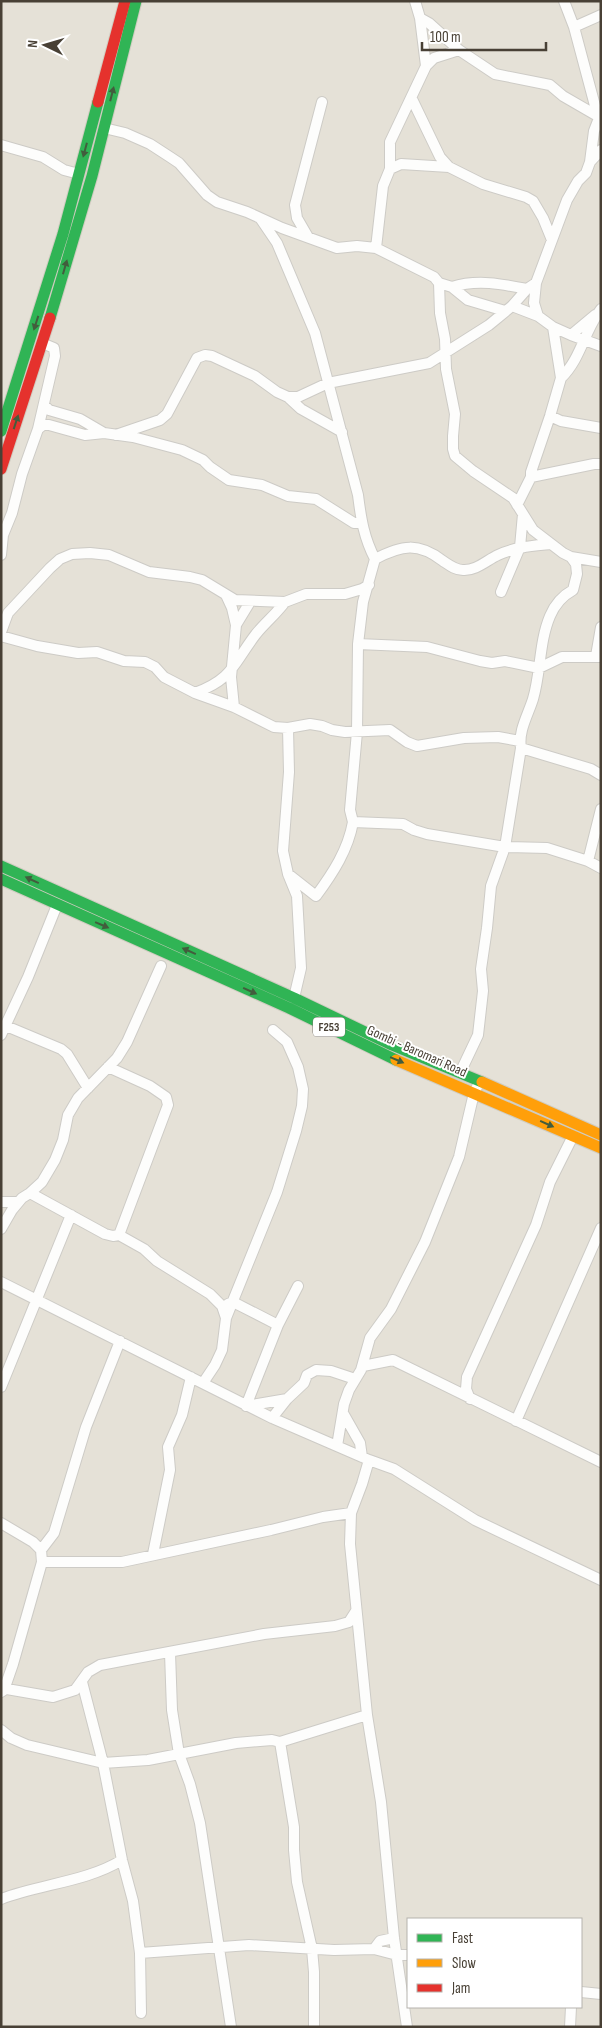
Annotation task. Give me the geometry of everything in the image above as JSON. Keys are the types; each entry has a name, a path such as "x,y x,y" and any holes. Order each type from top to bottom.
{"main road":[{"path":"1,431 39,313 79,174 124,1"},
{"path":"1,468 60,286 104,128 136,1"},
{"name":"Gombi - Baromari Road","path":"1,866 294,998 392,1045 480,1081 601,1136"},
{"name":"F253","path":"1,878 57,905"},
{"name":"Gombi - Baromari Road","path":"57,905 289,1008 388,1056 601,1148"}],"street":[{"path":"415,1 420,18 426,66"},
{"path":"288,397 298,397 328,383 429,363 438,359 445,352 490,325 531,286 552,240 567,200 578,181 586,173 590,162 594,131 600,116 574,27 564,1"},
{"path":"574,27 601,15"},
{"path":"420,18 429,23 459,50 495,74 550,85 563,96 600,116"},
{"path":"376,248 383,186 390,168 390,142 426,66 434,58 459,50"},
{"path":"412,99 440,158 449,167 483,184 526,197 533,201 543,218 552,240"},
{"path":"308,237 297,218 295,205 322,102"},
{"path":"104,128 150,144 178,163 207,196 217,202 337,248 358,246 376,248 434,277 439,283 452,288 468,300 538,316 553,327 601,346"},
{"path":"1,145 43,157 64,170 79,174"},
{"path":"590,162 601,150"},
{"path":"390,168 401,164 449,167"},
{"path":"260,218 277,243 315,333 358,496 367,542 375,558 362,610 358,644 357,732 350,810 353,822 351,835 330,877 316,896 288,874"},
{"path":"275,225 277,243"},
{"path":"452,288 476,282 531,286"},
{"path":"439,283 446,369 455,414 453,449 456,456 473,471 513,498 534,530 571,557 576,564 578,574 573,590 564,596 549,617 536,686 520,744 505,847 491,886 481,970 483,991 478,1035 460,1073"},
{"path":"531,286 538,316"},
{"path":"571,335 599,311"},
{"path":"561,378 567,372 585,341 599,311"},
{"path":"517,505 531,477 561,378 553,327"},
{"path":"1,555 3,535 38,429 55,351 54,348 42,343"},
{"path":"116,435 160,420 167,414 197,358 205,355 212,356 255,376 277,392 288,397 301,409 342,432"},
{"path":"44,405 49,410 80,419 104,433"},
{"path":"550,416 601,428"},
{"path":"38,429 42,424 49,424 84,435 104,433 182,450 202,460 214,471 229,480 262,486 288,496 316,499 354,523 362,523"},
{"path":"531,477 601,464"},
{"path":"501,592 520,547 523,514"},
{"path":"375,558 394,549 421,548 432,552 449,566 460,570 470,570 498,555 520,547 551,544"},
{"path":"1,632 8,613 50,568 60,559 72,554 109,555 149,572 190,576 202,580 236,600 250,602 285,602 306,594 345,594 369,585"},
{"path":"571,557 601,562"},
{"path":"345,594 362,610"},
{"path":"226,595 232,608 236,625 231,671 231,692 234,707"},
{"path":"236,625 250,602"},
{"path":"195,694 220,682 231,671 256,634 279,611 285,602"},
{"path":"358,644 427,647 480,661 492,663 505,661 539,668 562,658 598,657 601,627"},
{"path":"1,636 37,646 78,653 97,652 124,661 146,662 155,667 164,677 195,694 234,707 274,727 288,728 310,724 332,730 357,732 390,730 407,742 417,746 464,738 498,737 601,774"},
{"path":"288,728 289,772 283,850 288,874 297,896 301,968 294,998"},
{"path":"588,861 601,809"},
{"path":"353,822 403,824 427,834 505,847 547,848 588,861 601,868"},
{"path":"57,905 28,977 3,1031 60,1049 67,1054 88,1088"},
{"path":"1,1229 18,1202 42,1182 55,1160 63,1140 68,1115 78,1098 117,1058 127,1042 161,966"},
{"path":"203,1383 222,1350 225,1339 226,1318 277,1192 302,1106 304,1089 298,1066 286,1042 273,1030"},
{"path":"108,1067 150,1086 166,1097 168,1105 120,1235"},
{"path":"337,1446 346,1397 363,1366 370,1338 391,1309 425,1242 459,1157 474,1093 480,1081"},
{"path":"470,1399 466,1389 466,1377 536,1225 550,1182 573,1136"},
{"path":"30,1193 105,1234 120,1235 144,1249 157,1262 196,1284 222,1306 226,1318"},
{"path":"1,1202 18,1202"},
{"path":"1,1387 5,1368 71,1215"},
{"path":"516,1421 601,1228"},
{"path":"1,1282 246,1406 366,1459 394,1468 475,1520 601,1580"},
{"path":"246,1406 278,1325 298,1286"},
{"path":"222,1306 233,1302 278,1325"},
{"path":"41,1550 54,1533 86,1427 120,1341"},
{"path":"363,1366 393,1360 601,1462"},
{"path":"272,1418 287,1399 304,1383 307,1375 316,1370 331,1371 355,1379"},
{"path":"153,1554 170,1470 168,1447 182,1415 191,1377"},
{"path":"246,1406 287,1399"},
{"path":"343,1413 360,1443 366,1459 362,1484 351,1513 350,1544 367,1716 381,1802 394,1938 406,2000 408,2027"},
{"path":"42,1562 122,1562 322,1517 351,1513"},
{"path":"1,1523 34,1542 41,1550 42,1562 2,1690 54,1697 75,1690 88,1672 100,1665 264,1634 335,1626 349,1622 356,1611"},
{"path":"170,1653 172,1710 180,1754 200,1822 231,2027"},
{"path":"82,1682 103,1763 122,1860 133,1901 140,1953 141,2013"},
{"path":"1,1730 11,1738 27,1745 103,1763 148,1760 236,1743 272,1740 280,1742 367,1716"},
{"path":"280,1742 294,1827 297,1882 312,1949 314,2027"},
{"path":"1,1899 16,1893 106,1869 122,1860"},
{"path":"374,1949 380,1941 394,1938"},
{"path":"140,1953 249,1945 312,1949 374,1949 407,1956"},
{"path":"582,1992 601,1994"},
{"path":"571,2008 571,2026"}],"shaded area":[{"path":"1,1 601,1 601,2027 1,2027"}],"traffic: fast":[{"path":"50,318 92,176 136,1"},
{"path":"1,431 63,234 98,102"},
{"path":"1,866 294,998 392,1045 482,1082"},
{"path":"1,879 289,1008 396,1060"}],"traffic: slow":[{"path":"396,1060 601,1148"},
{"path":"482,1082 601,1135"}],"traffic: jam":[{"path":"98,102 125,1"},
{"path":"1,469 50,318"}]}
